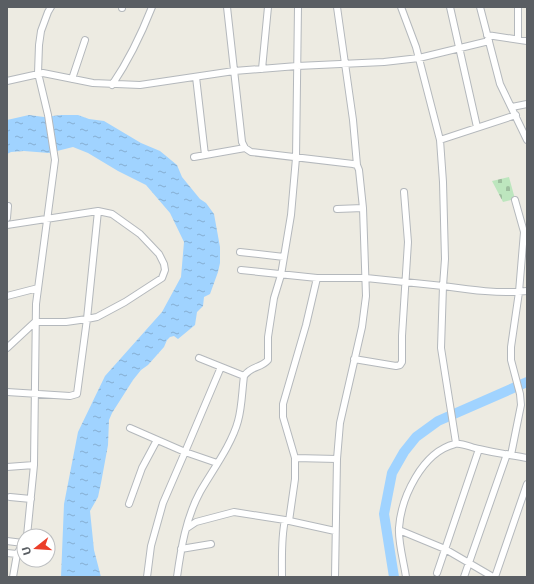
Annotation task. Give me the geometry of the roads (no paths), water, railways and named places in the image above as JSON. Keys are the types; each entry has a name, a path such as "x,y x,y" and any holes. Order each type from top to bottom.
{"street":[{"path":"28,528 34,465 35,322 55,154 38,73 38,45 41,31 51,7"},
{"path":"112,85 125,66 139,39 152,7"},
{"path":"227,7 242,142 245,148 251,152 357,166"},
{"path":"262,69 268,7"},
{"path":"177,577 180,549 185,529 199,494 233,434 238,421 244,376 248,370 264,364 268,360 268,337 274,298 281,275 291,216 296,158 298,7"},
{"path":"335,577 337,459 340,423 362,327 366,296 363,208 346,65 337,7"},
{"path":"402,7 419,58 440,140 445,259 441,348 456,443"},
{"path":"450,7 477,127"},
{"path":"480,7 500,84 527,140"},
{"path":"518,7 518,39"},
{"path":"487,35 527,41"},
{"path":"72,78 85,40"},
{"path":"7,81 38,73 93,83 140,85 234,71 297,66 346,65 419,58 489,41"},
{"path":"196,77 205,155"},
{"path":"512,107 527,104"},
{"path":"440,140 516,115"},
{"path":"194,157 245,148"},
{"path":"354,359 396,366 400,365 402,362 402,336 408,242 404,192"},
{"path":"464,577 509,455 521,405 520,394 511,360 511,353 526,232 515,200"},
{"path":"7,218 8,206"},
{"path":"337,209 363,208"},
{"path":"7,392 70,396 77,394 87,319 98,211"},
{"path":"7,225 98,211 112,214 140,234 159,254 165,270 162,278 125,302 97,317 66,322 35,322 7,348"},
{"path":"240,252 284,257"},
{"path":"241,270 317,278 366,278 472,290 527,291"},
{"path":"282,577 283,528 287,520 295,479 295,458 283,417 283,404 306,325 317,278"},
{"path":"7,296 38,288"},
{"path":"199,358 244,376"},
{"path":"147,577 151,546 163,503 221,367"},
{"path":"130,428 185,452 217,462"},
{"path":"129,504 142,468 157,440"},
{"path":"406,577 399,530 401,512 411,486 424,464 437,452 456,443 527,458"},
{"path":"437,573 479,449"},
{"path":"295,458 337,459"},
{"path":"7,467 34,465"},
{"path":"399,530 444,549 494,577 527,484"},
{"path":"10,497 31,499"},
{"path":"185,529 196,522 234,512 287,520 335,531"},
{"path":"180,549 211,544"},
{"path":"13,577 16,560"}],"water":[{"path":"29,115 44,117 78,115 89,119 104,121 141,143 160,151 177,165 182,177 214,214 220,247 220,263 218,272 210,294 204,297 203,306 197,312 195,325 178,339 174,336 167,340 164,347 133,380 109,420 108,445 101,483 98,497 90,511 94,550 101,577 61,577 64,504 78,432 105,376 162,312 181,277 184,242 170,213 146,185 118,171 88,153 73,147 49,153 24,151 11,152 7,154 7,120"}],"waterway":[{"path":"394,577 384,514 392,473 404,452 416,437 438,421 527,382"}]}
